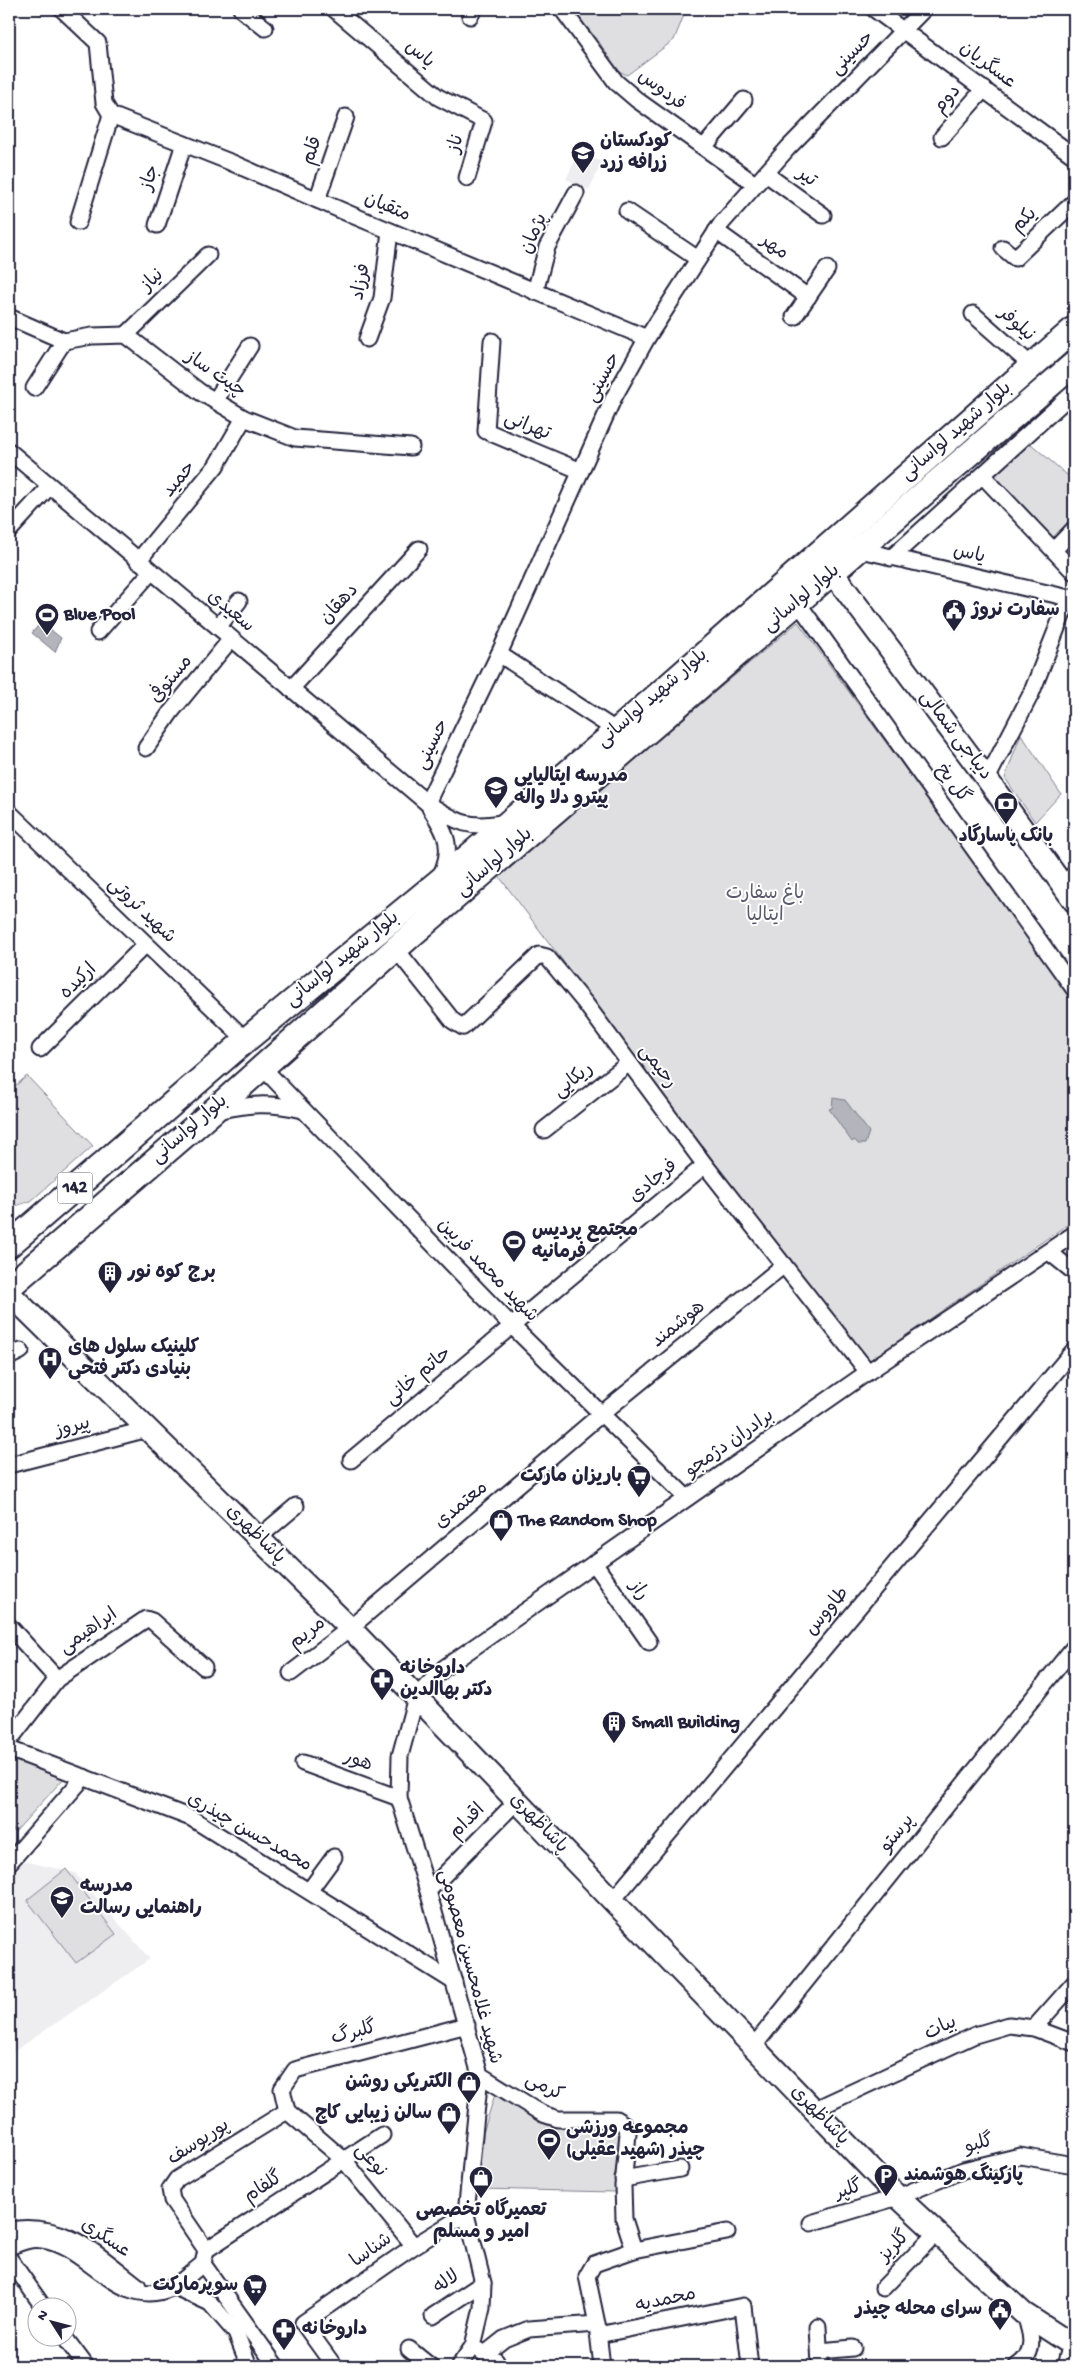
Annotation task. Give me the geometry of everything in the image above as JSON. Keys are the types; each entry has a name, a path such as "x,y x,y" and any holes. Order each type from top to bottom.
{"main road":[{"name":"بلوار شهید لواسانی","path":"40,1218 246,1040 437,883 617,731 1074,328"},
{"name":"بلوار لواسانی","path":"9,1287 212,1112 396,949 861,550 1074,364"},
{"name":"دیباجی شمالی","path":"833,573 1070,887"},
{"path":"9,1230 40,1218 42,1234 54,1242 60,1242"},
{"name":"142","path":"9,1245 40,1218"},
{"name":"پاشاظهری","path":"9,1293 350,1628 813,2110 935,2234 1023,2313 1073,2345"}],"street":[{"path":"241,9 265,28"},
{"name":"یاس","path":"334,9 438,97 484,121"},
{"name":"فردوس","path":"562,9 616,82 637,100 704,147 760,179"},
{"name":"عسگریان","path":"874,9 1074,156"},
{"name":"حسینی","path":"427,803 499,654 614,397 648,338 716,231 788,148 924,9"},
{"path":"73,12 98,43 104,103 110,115 78,222"},
{"name":"دوم","path":"942,137 984,89"},
{"path":"704,147 744,100"},
{"name":"متقیان","path":"110,115 184,144 648,338"},
{"name":"قلم","path":"317,200 346,117"},
{"name":"ناز","path":"468,178 484,121"},
{"name":"جاز","path":"157,225 184,144"},
{"name":"تیر","path":"760,179 823,215"},
{"name":"پژمان","path":"535,292 547,247 576,194"},
{"name":"یکم","path":"1003,248 1015,258 1074,202"},
{"path":"627,211 698,259"},
{"name":"فرزاد","path":"367,339 382,298 390,231"},
{"name":"مهر","path":"716,231 808,297"},
{"name":"نیاز","path":"126,335 208,255"},
{"path":"794,317 827,269"},
{"name":"نیلوفر","path":"973,314 1032,366"},
{"path":"9,317 64,341 92,336 126,335"},
{"name":"چیت ساز","path":"126,335 215,401 244,418 295,438 411,447"},
{"path":"34,388 64,341"},
{"name":"تهرانی","path":"492,341 486,431 581,471"},
{"path":"215,401 250,346"},
{"path":"891,558 1074,392"},
{"name":"حمید","path":"138,561 216,466 244,418"},
{"name":"سعیدی","path":"9,451 427,803 456,820 473,826 509,822"},
{"path":"983,476 1074,572"},
{"path":"9,531 50,486"},
{"path":"1054,550 1074,530"},
{"name":"دهقان","path":"291,689 419,549"},
{"name":"یاس","path":"861,550 1071,597 1031,694 987,779"},
{"path":"98,632 152,572"},
{"path":"218,627 239,600"},
{"name":"گل یخ","path":"798,603 1074,989"},
{"name":"مستوفی","path":"146,748 171,712 231,639"},
{"path":"499,654 617,731"},
{"name":"سعیدی","path":"427,803 443,828 447,840 447,862 437,883"},
{"name":"شهید ثروتی","path":"11,817 246,1040"},
{"name":"ارکیده","path":"40,1049 146,944"},
{"name":"رحیمی","path":"396,949 453,1021 463,1027 539,955 547,957 705,1165 868,1372"},
{"name":"ریکایی","path":"544,1130 629,1063"},
{"name":"شهید محمد فربین","path":"262,1067 512,1326 600,1415 687,1498"},
{"path":"212,1112 251,1104 282,1105 303,1110"},
{"name":"فرجادی","path":"512,1326 705,1165"},
{"name":"برادران دژمجو","path":"416,1697 444,1668 868,1372 1050,1252 1074,1234"},
{"path":"1050,1252 1074,1272"},
{"name":"هوشمند","path":"600,1415 784,1265"},
{"name":"حاتم خانی","path":"351,1460 512,1326"},
{"name":"طاووس","path":"613,1900 1074,1350"},
{"name":"معتمدی","path":"350,1628 600,1415"},
{"name":"پیروز","path":"9,1465 148,1429"},
{"path":"258,1538 296,1506"},
{"name":"راز","path":"594,1563 649,1642"},
{"name":"ابراهیمی","path":"9,1741 56,1679 146,1619 152,1621 204,1668"},
{"path":"9,1626 56,1679"},
{"name":"مریم","path":"291,1673 350,1628"},
{"name":"پرستو","path":"753,2047 1074,1647"},
{"name":"شهید غلامحسین معصومی","path":"416,1697 400,1756 399,1798 428,1891 480,2075 466,2214 483,2283 479,2350 459,2366"},
{"name":"محمدحسن چیذری","path":"9,1749 191,1818 454,1982"},
{"name":"هور","path":"303,1763 399,1798"},
{"path":"9,1864 84,1777"},
{"name":"اقدام","path":"428,1891 516,1802"},
{"path":"309,1892 334,1857"},
{"path":"1034,2028 1074,1982"},
{"name":"گلبرگ","path":"287,2111 282,2089 295,2070 467,2025"},
{"name":"بیات","path":"813,2110 975,2035 1009,2025 1034,2028 1074,2044"},
{"name":"کرمی","path":"480,2075 543,2114 558,2119 616,2120 624,2124 628,2134 623,2179"},
{"name":"نوعی","path":"287,2111 344,2160 414,2246"},
{"name":"پوریوسف","path":"205,2257 172,2200 170,2189 177,2179 287,2111"},
{"name":"گلفام","path":"205,2257 344,2160 382,2136"},
{"name":"گلبو","path":"898,2197 963,2170 1020,2156 1074,2164"},
{"path":"634,2250 624,2219 623,2179 680,2169"},
{"name":"گلپر","path":"811,2223 898,2197"},
{"name":"شناسا","path":"334,2366 303,2323 414,2246 466,2214"},
{"name":"عسگری","path":"9,2230 27,2227 42,2228 71,2238 145,2292"},
{"path":"602,2366 598,2330 587,2276 594,2264 634,2250 727,2232"},
{"name":"گلریز","path":"883,2288 935,2234"},
{"name":"عسگری","path":"9,2247 26,2241 42,2240 63,2246 125,2289 145,2292 173,2286 205,2257"},
{"path":"205,2257 276,2366"},
{"path":"10,2264 36,2298"},
{"name":"لاله","path":"433,2316 483,2283"},
{"path":"173,2286 210,2303 236,2333 249,2366"},
{"name":"محمدیه","path":"479,2350 529,2329 598,2330 742,2306 749,2366"},
{"path":"1016,2366 1022,2362 1031,2348 1031,2330 1023,2313"},
{"path":"818,2327 820,2359 852,2348"},
{"path":"1065,2366 1073,2345"},
{"path":"72,2348 86,2366"},
{"path":"409,2349 430,2366"},
{"path":"479,2350 496,2360 498,2366"}],"shaded area":[{"name":"کودکستان زرافه زرد","path":"580,151 602,162 589,190 566,179"},
{"name":"Blue Pool","path":"41,622 61,638 55,652 32,633"},
{"path":"833,1098 845,1100 869,1132 865,1144 858,1144 855,1140 852,1142 829,1109 832,1108"},
{"name":"مدرسه راهنمایی رسالت","path":"24,1861 75,1873 150,1959 9,2055 9,1878"}],"green space":[{"path":"571,9 681,9 684,15 674,40 627,75 615,69 598,40"},
{"path":"1030,443 1074,481 1074,515 1053,538 995,476"},
{"name":"باغ سفارت ایتالیا","path":"798,622 1074,1000 1074,1220 866,1363 498,875"},
{"path":"1021,734 1061,794 1035,822 1005,778"},
{"path":"27,1076 93,1146 31,1201 9,1208 9,1091"},
{"path":"9,1755 65,1777 15,1832 9,1825"},
{"path":"66,1869 116,1934 76,1963 27,1900"},
{"name":"مجموعه ورزشی چیذر (شهید عقیلی)","path":"495,2094 506,2098 529,2116 544,2123 576,2130 619,2132 615,2192 478,2189 483,2133"}],"place":[{"name":"کودکستان زرافه زرد","path":"583,174"},
{"name":"سفارت نروژ","path":"954,632"},
{"name":"Blue Pool","path":"47,636"},
{"name":"مدرسه ایتالیایی پیترو دلا واله","path":"496,809"},
{"name":"بانک پاسارگاد","path":"1006,825"},
{"name":"مجتمع پردیس فرمانیه","path":"514,1263"},
{"name":"برج کوه نور","path":"110,1294"},
{"name":"کلینیک سلول های بنیادی دکتر فتحی","path":"50,1380"},
{"name":"باریزان مارکت","path":"639,1498"},
{"name":"The Random Shop","path":"501,1542"},
{"name":"داروخانه دکتر بهاالدین","path":"382,1701"},
{"name":"Small Building","path":"614,1744"},
{"name":"مدرسه راهنمایی رسالت","path":"62,1919"},
{"name":"الکتریکی روشن","path":"469,2104"},
{"name":"سالن زیبایی کاچ","path":"449,2135"},
{"name":"مجموعه ورزشی چیذر (شهید عقیلی)","path":"549,2161"},
{"name":"پارکینگ هوشمند","path":"886,2197"},
{"name":"تعمیرگاه تخصصی امیر و مسلم","path":"481,2199"},
{"name":"سوپرمارکت","path":"255,2307"},
{"name":"سرای محله چیذر","path":"1000,2331"},
{"name":"داروخانه","path":"284,2351"}]}
